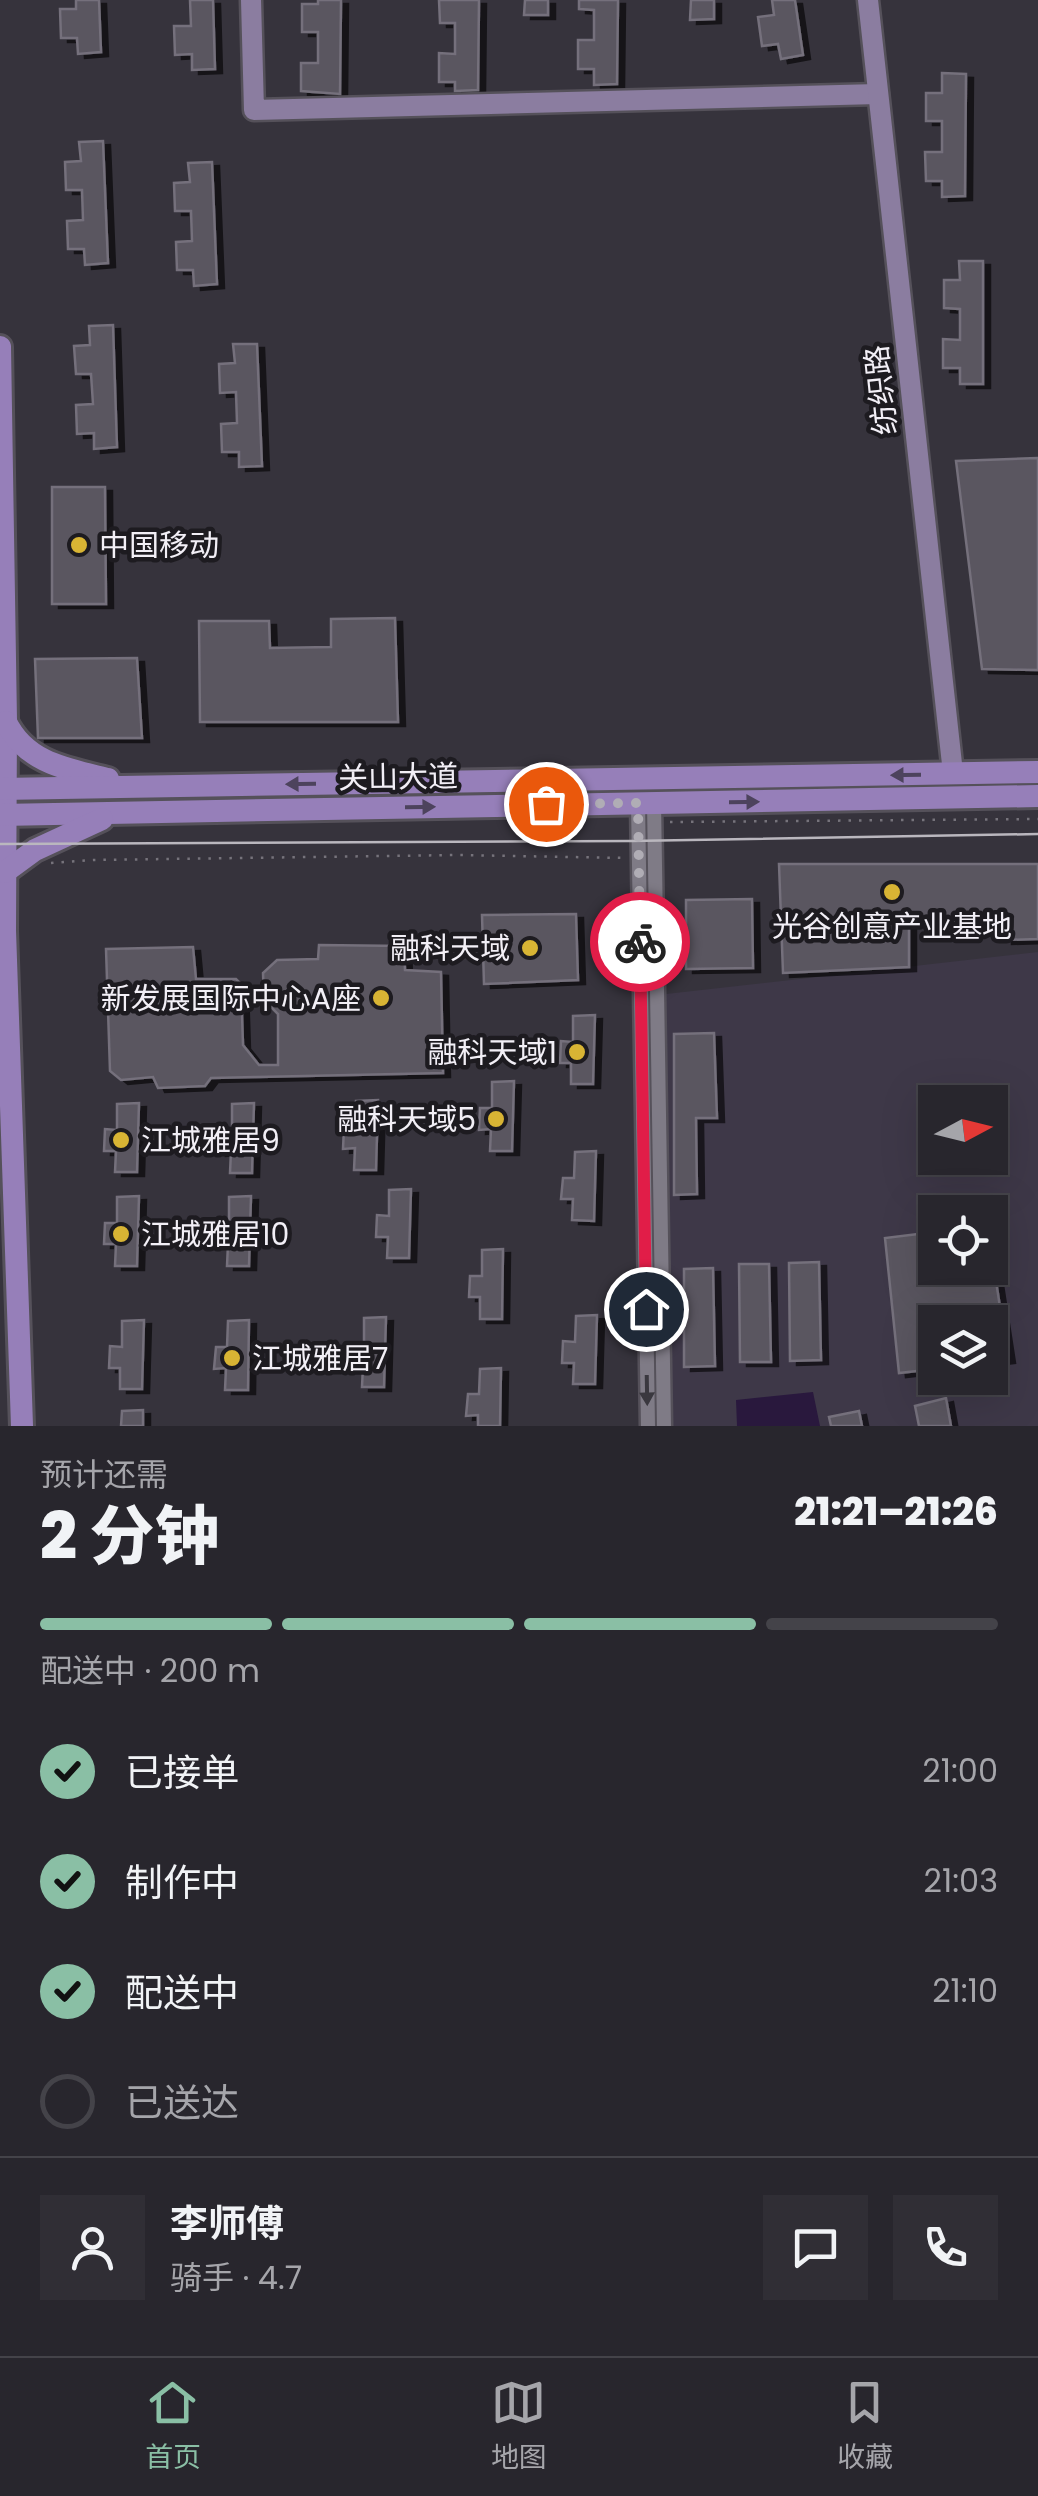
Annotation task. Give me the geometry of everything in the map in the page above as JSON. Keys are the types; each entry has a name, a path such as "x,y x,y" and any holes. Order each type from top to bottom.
{"main road":[{"path":"251,0 254,110 878,94"},
{"name":"纺织路","path":"868,0 953,773"},
{"path":"0,347 6,721 2,814 22,1426"},
{"path":"6,721 15,740 34,756 55,766 136,786"},
{"name":"关山大道","path":"2,789 1038,772"},
{"name":"关山大道","path":"2,814 649,809 1038,796"},
{"path":"5,872 35,850 112,814"},
{"path":"0,1139 9,1426"}],"street":[{"path":"648,1426 649,809"},
{"path":"649,809 664,1426"}],"path":[{"path":"649,809 1038,819"},
{"path":"35,865 265,857 628,858"}],"shaded area":[{"path":"1038,952 1038,1426 670,1426 666,994"},
{"path":"813,1392 820,1426 737,1426 736,1400"}],"building":[{"path":"76,0 99,0 101,52 78,54 77,38 61,38 60,9 76,9"},
{"path":"190,0 213,0 215,69 192,70 192,54 175,55 174,26 191,26"},
{"path":"318,0 341,0 340,94 301,91 301,63 318,63 318,32 302,32 302,4 318,4"},
{"path":"439,0 479,0 478,90 455,91 455,82 439,82 439,53 455,54 455,23 440,23"},
{"path":"525,0 548,0 548,15 524,15"},
{"path":"579,0 618,0 617,84 594,85 594,69 578,69 578,40 594,40 594,10 579,9"},
{"path":"691,0 714,0 714,19 690,20"},
{"path":"772,0 795,0 803,55 781,59 778,44 762,46 758,17 774,15"},
{"path":"942,73 966,74 965,196 942,197 942,181 926,181 925,152 942,152 942,121 926,121 926,93 942,93"},
{"path":"103,141 108,263 85,265 84,249 68,249 67,221 83,220 82,190 66,190 65,162 81,161 79,142"},
{"path":"212,162 217,284 194,286 193,270 177,270 176,242 192,241 191,211 175,211 174,183 190,182 188,163"},
{"path":"959,261 983,261 983,384 960,384 960,368 943,368 943,339 960,340 960,309 944,308 944,280 960,280"},
{"path":"113,325 117,447 94,449 94,433 77,434 76,405 93,404 91,374 76,374 74,346 90,345 89,326"},
{"path":"233,344 257,344 262,466 239,467 239,452 222,452 221,424 237,423 236,392 220,393 219,364 235,363"},
{"path":"1038,458 1038,670 982,669 956,461"},
{"name":"中国移动","path":"52,487 105,487 106,604 52,604"},
{"path":"395,618 398,722 200,722 199,621 269,621 270,648 331,647 331,619"},
{"path":"137,658 142,738 38,738 35,659"},
{"name":"光谷创意产业基地","path":"779,864 1038,864 1038,939 1005,940 1005,921 909,923 909,967 783,973"},
{"path":"752,899 753,968 686,969 686,900"},
{"name":"融科天域","path":"576,914 578,980 484,984 482,915"},
{"path":"319,945 404,946 405,970 441,972 443,1073 211,1078 205,1086 158,1088 153,1077 121,1080 110,1071 106,949 193,947 196,979 236,979 241,984 243,1045 259,1065 278,1065 278,1014 264,1000 263,973 277,960 318,959"},
{"name":"融科天域1","path":"595,1015 593,1084 571,1084 571,1063 560,1063 561,1041 573,1042 573,1016"},
{"path":"714,1033 717,1118 696,1118 697,1194 674,1195 674,1034"},
{"name":"融科天域5","path":"514,1081 512,1151 490,1151 491,1129 479,1130 480,1108 492,1108 492,1082"},
{"path":"378,1100 376,1170 354,1170 355,1148 343,1149 344,1127 356,1127 356,1101"},
{"name":"江城雅居9","path":"139,1103 137,1172 115,1172 116,1151 104,1151 105,1129 117,1130 117,1104"},
{"path":"254,1103 252,1173 230,1173 231,1151 219,1152 220,1130 232,1130 232,1104"},
{"path":"596,1151 594,1221 572,1220 573,1199 561,1199 563,1178 574,1178 575,1152"},
{"path":"411,1189 409,1258 387,1258 388,1237 376,1237 377,1215 389,1216 389,1190"},
{"name":"江城雅居10","path":"139,1196 137,1266 115,1266 116,1244 104,1244 105,1223 117,1223 117,1197"},
{"path":"251,1196 249,1266 227,1266 228,1244 216,1245 217,1223 229,1223 229,1197"},
{"path":"918,1234 918,1285 997,1285 1000,1305 918,1305 918,1371 899,1373 885,1238"},
{"path":"503,1249 502,1319 480,1319 480,1297 469,1297 470,1276 482,1276 482,1250"},
{"path":"819,1262 821,1360 790,1361 789,1263"},
{"path":"739,1264 769,1264 771,1362 740,1362"},
{"path":"713,1268 715,1366 684,1367 684,1269"},
{"path":"597,1315 595,1384 573,1384 574,1363 562,1363 563,1341 575,1342 576,1316"},
{"path":"386,1317 384,1387 362,1387 363,1365 351,1366 352,1344 364,1344 364,1318"},
{"path":"144,1320 142,1389 120,1389 120,1368 109,1368 110,1346 122,1347 122,1321"},
{"name":"江城雅居7","path":"249,1320 248,1390 225,1390 226,1368 214,1369 216,1347 227,1347 228,1321"},
{"path":"501,1368 500,1426 478,1426 478,1415 466,1416 468,1394 479,1394 480,1369"},
{"path":"946,1398 951,1426 919,1426 915,1406"},
{"path":"143,1410 143,1426 121,1426 122,1411"},
{"path":"859,1411 862,1426 831,1426 829,1417"}],"tram line":[{"path":"0,844 631,841 1038,834"}],"way so far":[{"path":"546,804 638,803 640,942"}],"place":[{"name":"中国移动","path":"79,545"},
{"name":"光谷创意产业基地","path":"892,892"},
{"name":"融科天域","path":"530,948"},
{"name":"新发展国际中心A座","path":"381,998"},
{"name":"融科天域1","path":"577,1052"},
{"name":"融科天域5","path":"496,1119"},
{"name":"江城雅居9","path":"121,1140"},
{"name":"江城雅居10","path":"121,1234"},
{"name":"江城雅居7","path":"232,1358"}],"route":[{"path":"640,942 646,1309"}]}
